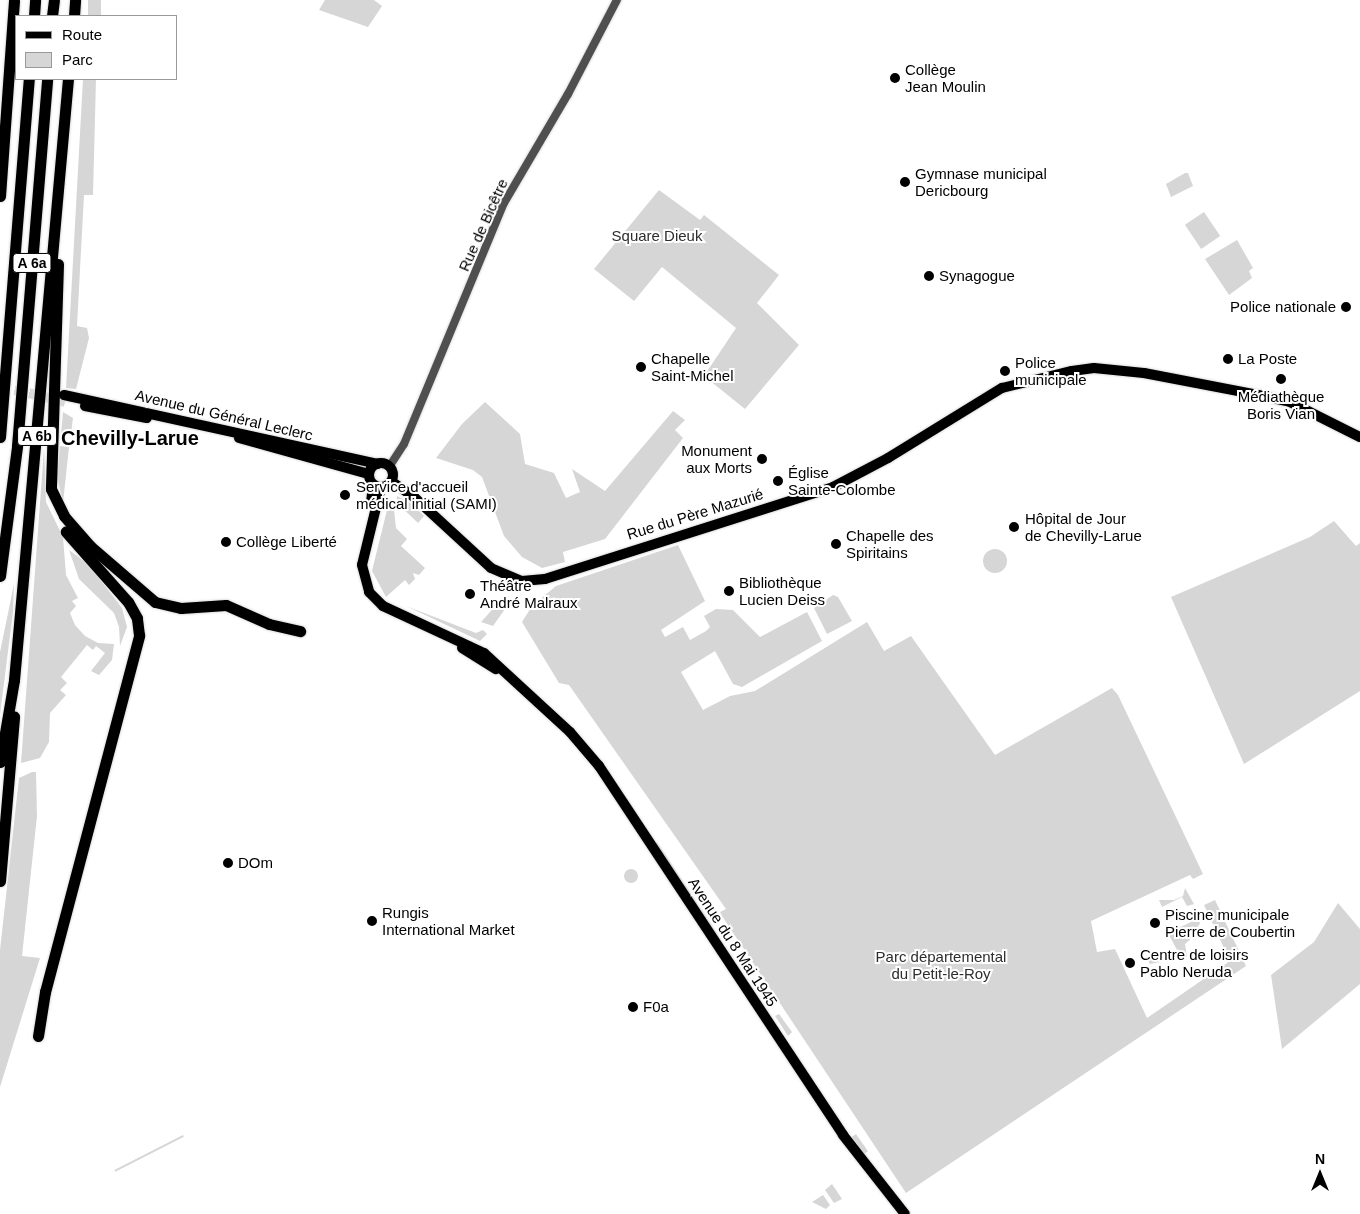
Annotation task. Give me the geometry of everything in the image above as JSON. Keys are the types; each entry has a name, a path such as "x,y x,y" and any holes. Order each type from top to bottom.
{"highway":[{"path":"0,196 1,152 14,0"},
{"path":"34,15 35,0"},
{"path":"52,15 54,0"},
{"path":"74,15 75,0"},
{"name":"A 6a","path":"0,437 29,80"},
{"name":"A 6a","path":"0,576 17,446 47,80"},
{"name":"A 6b","path":"0,762 14,680 68,80"},
{"path":"38,1036 45,992 139,645 139,625 132,608 51,506 58,299 58,192"},
{"path":"68,528 134,587 155,602 174,608 226,605 269,624 300,631"},
{"path":"0,881 10,793 14,680"}],"main road":[{"name":"Rue du Père Mazurié","path":"391,481 416,498 491,568 522,581 545,579 832,487 888,458 1002,388 1094,368 1144,373 1290,402 1360,437"},
{"name":"Avenue du Général Leclerc","path":"369,474 183,424 64,398 377,464"},
{"path":"377,464 389,467 391,481 377,486 369,474 377,464"},
{"name":"Avenue du 8 Mai 1945","path":"377,486 362,565 369,592 383,606 484,652 570,732 599,766 843,1135 905,1214"}],"street":[{"name":"Rue de Bicêtre","path":"389,467 407,437 504,203 583,67 617,0"}],"green space":[{"path":"88,0 101,0 101,15 88,15"},
{"path":"325,0 374,0 382,6 368,27 319,10"},
{"path":"83,80 96,80 93,195 84,195 77,326 87,328 89,338 76,389 66,388"},
{"path":"1188,173 1193,186 1171,197 1166,184"},
{"name":"Square Dieuk","path":"659,190 700,220 704,215 779,275 757,303 799,345 745,409 704,376 736,328 662,267 634,301 594,269"},
{"path":"1204,212 1220,236 1201,249 1185,225"},
{"path":"1237,240 1253,268 1249,271 1252,278 1229,295 1205,259"},
{"path":"485,402 520,434 525,464 554,473 566,498 580,492 572,469 605,491 673,411 685,420 675,430 683,438 605,539 563,552 565,562 542,568 522,557 504,536 482,477 473,470 436,458 462,424"},
{"path":"63,412 73,418 71,433 61,435"},
{"path":"60,446 69,447 63,503 57,476"},
{"path":"44,448 46,502 63,537 66,575 78,598 72,601 76,606 70,613 75,625 85,636 98,643 114,644 112,660 99,675 91,671 105,653 96,646 93,650 87,645 61,677 67,683 60,690 66,695 50,713 49,742 40,758 21,763"},
{"path":"397,496 409,502 424,516 418,523 397,503"},
{"path":"388,506 394,509 396,528 407,539 401,546 425,568 419,575 413,573 415,579 409,585 405,580 386,597 372,571"},
{"path":"1334,521 1356,546 1360,543 1360,691 1244,764 1171,597 1310,537"},
{"name":"Parc départemental du Petit-le-Roy","path":"678,545 705,601 661,630 665,637 683,627 690,640 710,627 704,616 716,609 733,610 760,637 807,612 822,641 742,687 733,684 715,651 681,672 703,710 730,696 755,691 867,622 884,651 911,636 995,755 1112,688 1118,695 1203,874 1193,879 1190,875 1091,921 1097,952 1115,949 1147,1018 1230,961 1204,905 1215,900 1246,966 906,1193 722,916 720,912 726,909 569,685 559,683 522,622 532,606 556,586"},
{"path":"995,549 1004,552 1007,561 1004,570 995,573 986,570 983,561 986,552"},
{"path":"69,550 88,564 122,608 127,627 120,646 119,627 114,613 79,579"},
{"path":"14,584 13,612 0,715 0,652"},
{"path":"833,595 838,597 852,621 827,634 814,608"},
{"path":"499,602 505,609 493,626 481,622"},
{"path":"406,606 476,633 483,630 487,634 480,641"},
{"path":"36,772 37,816 22,956 40,958 0,1087 0,950 19,778"},
{"path":"657,842 726,947 655,843"},
{"path":"631,869 636,871 638,876 636,881 631,883 626,881 624,876 626,871"},
{"path":"1185,888 1194,904 1187,906 1182,897 1162,907 1159,900 1174,900 1183,896"},
{"path":"1338,903 1360,929 1360,984 1282,1049 1271,975 1314,942"},
{"path":"1196,909 1200,923 1193,937 1185,944 1187,957 1150,964 1148,961 1177,950 1168,933 1193,921 1189,911"},
{"path":"779,1014 792,1032 788,1036 775,1016"},
{"path":"856,1134 868,1151 861,1156 849,1139"},
{"path":"183,1135 184,1137 115,1172 114,1170"},
{"path":"832,1184 842,1199 834,1203 825,1190"},
{"path":"823,1195 830,1205 826,1209 812,1202"}],"tunnel":[{"path":"0,386 65,402"}],"place":[{"name":"Collège Jean Moulin","path":"895,78"},
{"name":"Gymnase municipal Dericbourg","path":"905,182"},
{"name":"Synagogue","path":"929,276"},
{"name":"Police nationale","path":"1346,307"},
{"name":"La Poste","path":"1228,359"},
{"name":"Chapelle Saint-Michel","path":"641,367"},
{"name":"Police municipale","path":"1005,371"},
{"name":"Médiathèque Boris Vian","path":"1281,379"},
{"name":"Monument aux Morts","path":"762,459"},
{"name":"Église Sainte-Colombe","path":"778,481"},
{"name":"Service d'accueil médical initial (SAMI)","path":"345,495"},
{"name":"Hôpital de Jour de Chevilly-Larue","path":"1014,527"},
{"name":"Collège Liberté","path":"226,542"},
{"name":"Chapelle des Spiritains","path":"836,544"},
{"name":"Bibliothèque Lucien Deiss","path":"729,591"},
{"name":"Théâtre André Malraux","path":"470,594"},
{"name":"DOm","path":"228,863"},
{"name":"Rungis International Market","path":"372,921"},
{"name":"Piscine municipale Pierre de Coubertin","path":"1155,923"},
{"name":"Centre de loisirs Pablo Neruda","path":"1130,963"},
{"name":"F0a","path":"633,1007"}],"district":[{"name":"Chevilly-Larue","path":"130,438"}]}
